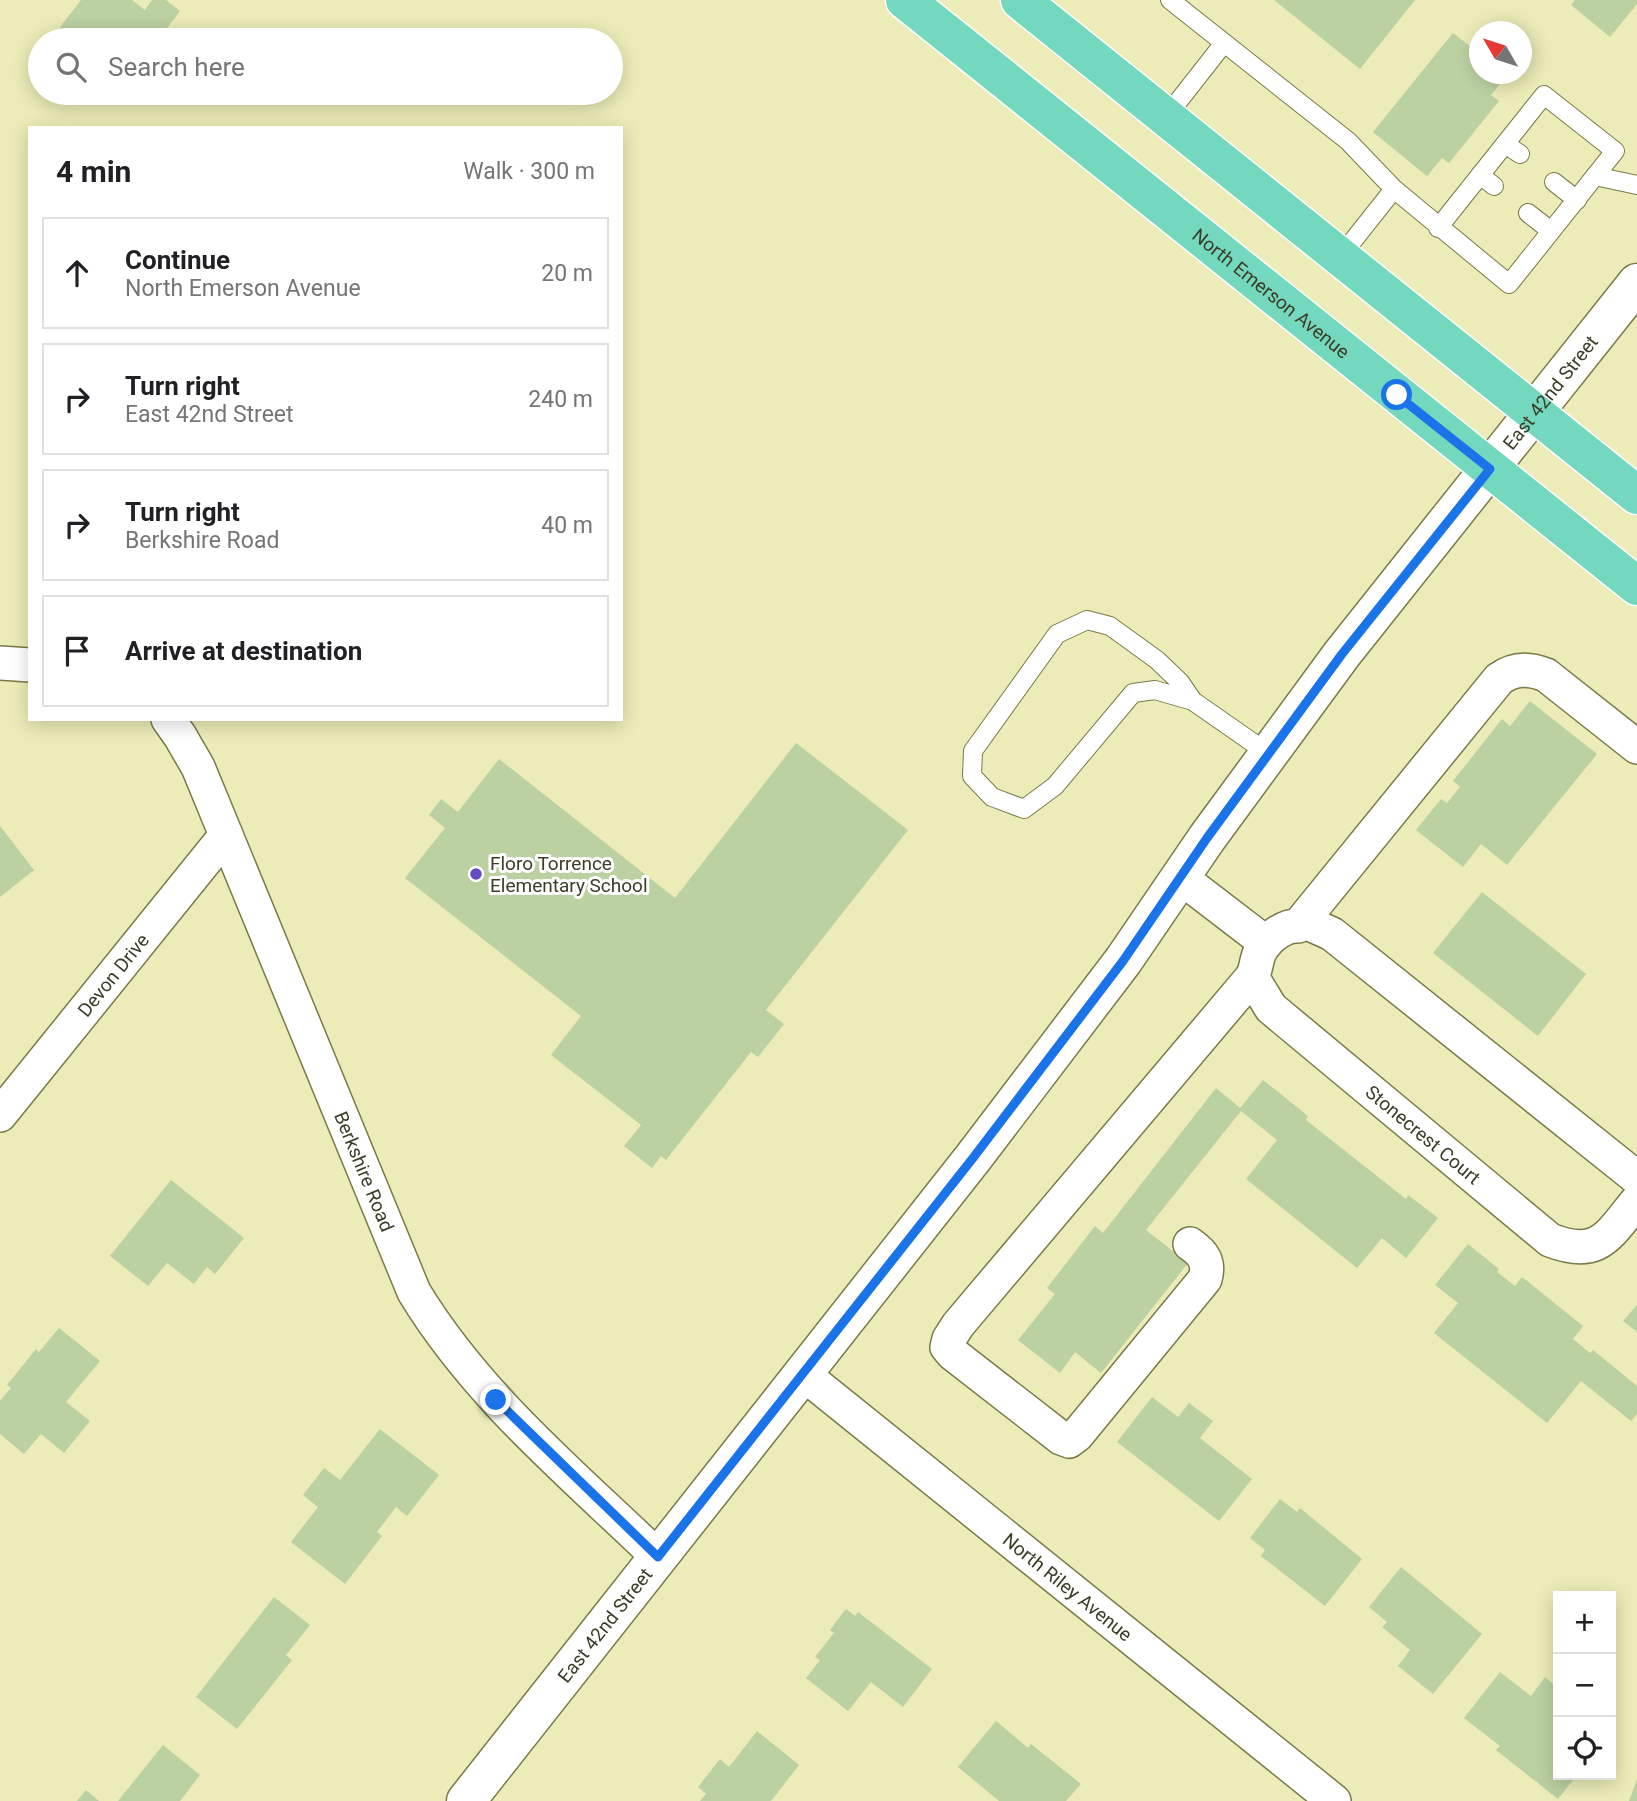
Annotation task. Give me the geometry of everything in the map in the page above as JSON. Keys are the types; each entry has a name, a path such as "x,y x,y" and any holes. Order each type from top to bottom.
{"main road":[{"path":"1020,0 1637,495"},
{"name":"North Emerson Avenue","path":"922,5 1637,586"}],"street":[{"name":"East 42nd Street","path":"466,1801 981,1147 1123,961 1180,877 1342,654 1637,283"},
{"path":"0,663 28,664"},
{"path":"1190,1244 1203,1255 1207,1263 1205,1279 1077,1435 1069,1441 1061,1438 947,1347 958,1325 1252,977 1260,951 1266,943 1278,932 1298,926 1303,921 1499,679 1508,673 1529,670 1546,675 1637,747"},
{"name":"Berkshire Road","path":"169,721 194,759 414,1292 442,1336 496,1400 658,1557"},
{"name":"Devon Drive","path":"0,1115 226,835"},
{"path":"1180,877 1266,943"},
{"path":"1303,921 1332,934 1637,1178"},
{"name":"Stonecrest Court","path":"1252,977 1271,1008 1550,1240 1569,1248 1580,1248 1604,1241 1637,1201"},
{"name":"North Riley Avenue","path":"802,1373 1334,1801"}],"lane":[{"path":"1170,0 1348,141 1394,190 1438,228 1509,284 1615,151 1544,95 1513,149 1487,181 1438,228"},
{"path":"1166,117 1224,43"},
{"path":"1595,176 1637,185"},
{"path":"1555,182 1577,200"},
{"path":"1340,257 1394,190"},
{"path":"1528,213 1551,231"},
{"path":"1193,701 1180,682 1157,660 1110,626 1087,620 1057,634 973,751 972,776 992,797 1024,809 1055,786 1133,693 1155,690 1193,701 1269,754"}],"building":[{"path":"81,0 132,0 145,10 152,0 166,0 180,11 167,28 59,28"},
{"path":"1274,0 1415,0 1360,69"},
{"path":"1575,0 1637,0 1637,4 1610,37 1571,5"},
{"path":"1453,33 1469,45 1469,84 1500,84 1491,95 1499,101 1449,163 1442,158 1427,176 1373,132"},
{"path":"1530,701 1597,754 1507,865 1481,844 1463,867 1416,830 1441,799 1447,803 1460,787 1453,781 1502,719 1510,726"},
{"path":"796,743 908,830 766,1010 784,1024 758,1057 751,1052 666,1160 661,1156 652,1168 624,1146 641,1125 551,1055 581,1016 405,878 445,828 429,815 441,799 458,812 499,759 675,898"},
{"path":"0,826 34,870 0,897"},
{"path":"1482,892 1586,974 1538,1036 1433,953"},
{"path":"1263,1080 1308,1116 1306,1120 1406,1199 1408,1195 1438,1218 1406,1258 1382,1238 1357,1268 1246,1179 1277,1140 1241,1111 1146,1230 1188,1263 1101,1373 1075,1352 1060,1373 1018,1340 1055,1294 1047,1288 1095,1226 1103,1233 1216,1088 1240,1108"},
{"path":"171,1180 244,1238 215,1274 207,1267 194,1284 167,1263 148,1286 110,1256"},
{"path":"1468,1244 1515,1286 1522,1277 1583,1326 1573,1339 1590,1353 1593,1350 1637,1386 1637,1414 1631,1421 1581,1381 1547,1423 1434,1333 1458,1303 1435,1285"},
{"path":"1637,1305 1637,1332 1623,1321"},
{"path":"59,1328 100,1361 66,1402 90,1421 64,1453 41,1434 24,1454 0,1434 0,1401 11,1388 7,1385 36,1349 39,1352"},
{"path":"1152,1397 1178,1417 1189,1403 1213,1421 1200,1438 1252,1479 1219,1521 1117,1442"},
{"path":"380,1429 439,1475 407,1516 396,1507 377,1532 382,1536 345,1584 291,1542 318,1507 303,1495 324,1468 340,1480"},
{"path":"1280,1499 1297,1512 1300,1508 1362,1559 1325,1606 1261,1556 1265,1550 1250,1538"},
{"path":"1401,1567 1482,1634 1433,1694 1398,1666 1410,1650 1382,1627 1387,1622 1369,1607"},
{"path":"274,1597 310,1625 286,1655 292,1660 237,1729 196,1697"},
{"path":"846,1609 855,1616 858,1612 932,1669 903,1707 871,1682 848,1711 806,1678 820,1660 815,1657 834,1633 830,1630"},
{"path":"1500,1672 1531,1696 1545,1677 1553,1684 1553,1780 1573,1780 1558,1799 1496,1750 1500,1746 1464,1718"},
{"path":"996,1721 1028,1748 1031,1744 1081,1784 1066,1801 999,1801 958,1767"},
{"path":"757,1731 799,1765 771,1801 700,1801 706,1794 698,1787 720,1759 729,1767"},
{"path":"163,1745 200,1775 180,1801 118,1801"},
{"path":"1637,1779 1637,1801 1629,1801"},
{"path":"86,1790 99,1801 77,1801"}],"place":[{"name":"Floro Torrence Elementary School","path":"476,874"}],"route":[{"path":"496,1400 658,1557 973,1158 1123,961 1207,838 1342,654 1490,469 1397,395"}]}
